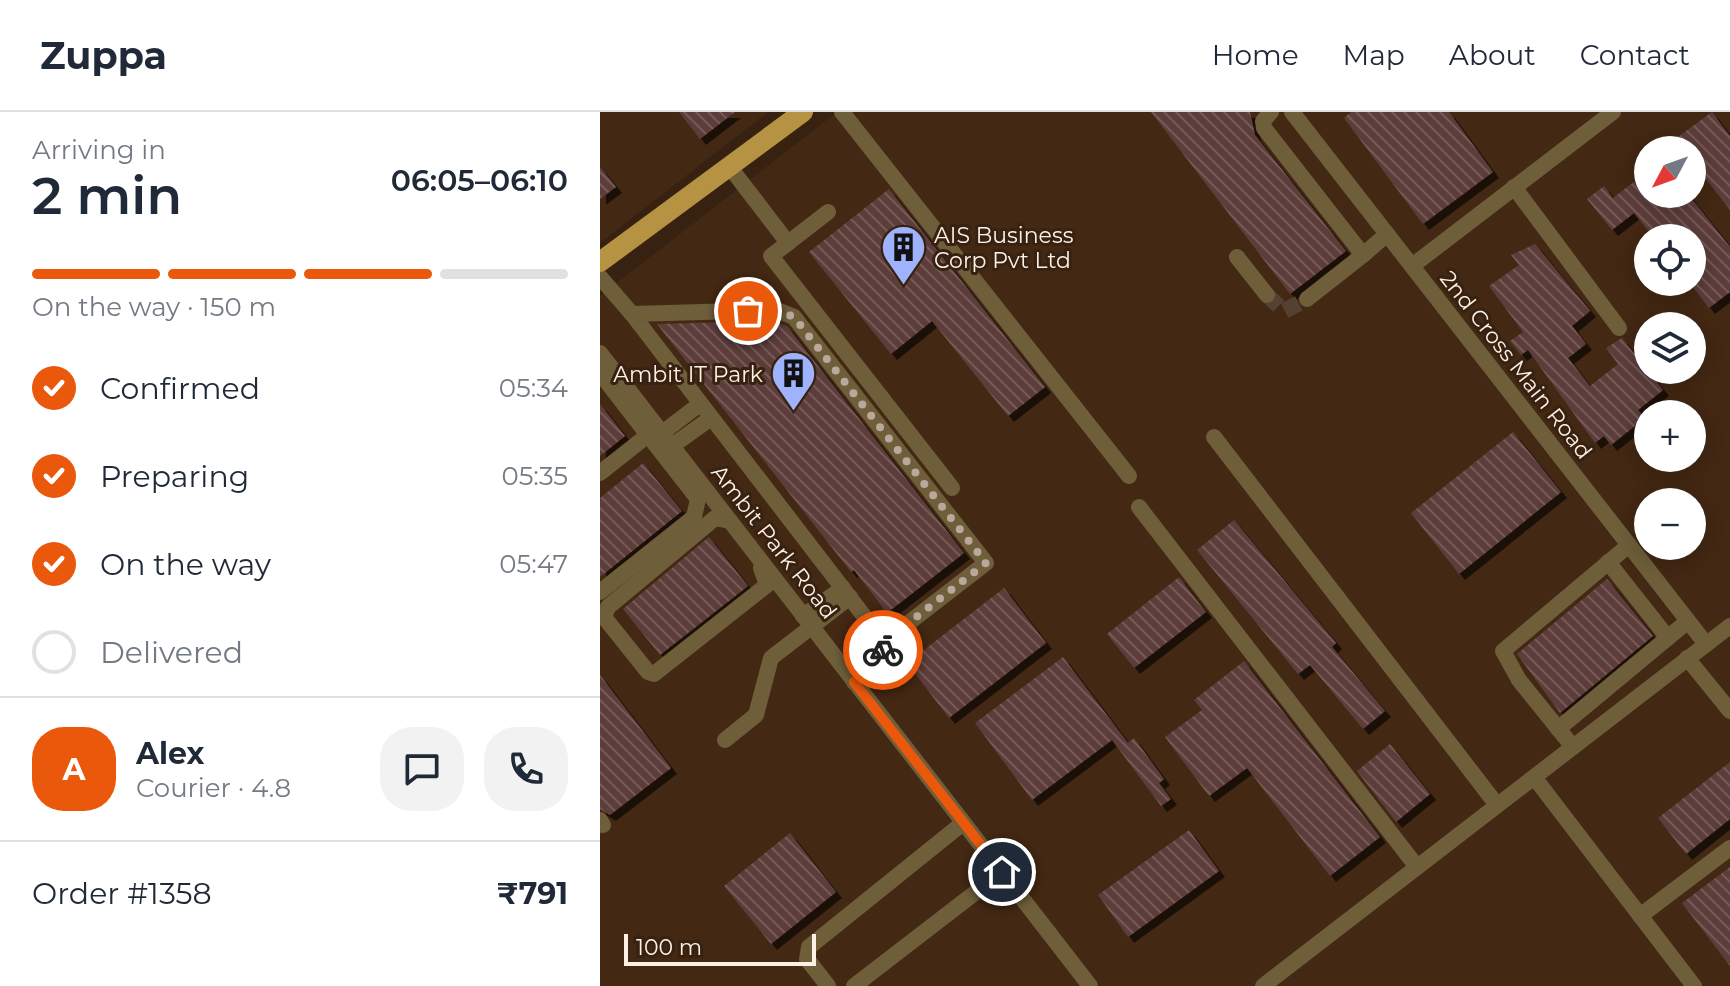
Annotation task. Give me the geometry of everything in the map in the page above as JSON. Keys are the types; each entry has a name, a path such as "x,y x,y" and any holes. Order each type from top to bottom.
{"main road":[{"path":"601,268 729,166 803,112"}],"street":[{"path":"842,112 1129,476"},
{"path":"1271,112 1263,121 1264,128 1363,255"},
{"name":"2nd Cross Main Road","path":"1292,112 1706,644"},
{"path":"1412,266 1613,112"},
{"path":"729,166 788,243"},
{"path":"1514,187 1619,328"},
{"path":"828,212 771,256 952,488"},
{"path":"1307,299 1387,234"},
{"path":"1237,257 1267,295"},
{"path":"601,268 700,404 884,642"},
{"path":"632,314 777,310 794,317 986,563 884,642 876,665 854,682"},
{"name":"Ambit Park Road","path":"600,353 660,435 1090,986"},
{"path":"600,373 660,435 698,499 694,517 600,592"},
{"path":"600,473 660,435 700,404"},
{"path":"660,435 711,418"},
{"path":"1214,437 1497,805"},
{"path":"1139,507 1417,867"},
{"path":"728,522 715,518 604,612 648,672 660,671 767,585 765,573 756,558"},
{"path":"1573,747 1519,680 1503,651 1629,545"},
{"path":"1608,562 1668,638"},
{"path":"725,740 756,715 771,658 807,620 846,592"},
{"path":"1558,729 1688,621"},
{"path":"1263,986 1730,626"},
{"path":"1687,658 1730,711"},
{"path":"1534,777 1694,986"},
{"path":"828,986 807,959 809,947 963,823"},
{"path":"1640,916 1730,848"},
{"path":"854,986 1002,872"}],"shaded area":[{"path":"600,112 768,112 600,243"},
{"path":"837,112 1730,112 1730,986 600,986 600,296"}],"building":[{"path":"679,112 735,112 700,139"},
{"path":"1151,112 1250,112 1255,135 1346,251 1290,294"},
{"path":"1351,112 1449,112 1493,172 1423,224 1344,118"},
{"path":"1712,112 1730,136 1730,210 1706,179 1706,136 1679,136"},
{"path":"600,167 616,187 600,199"},
{"path":"1634,182 1634,208 1699,208 1730,247 1730,292 1709,308 1700,296 1706,296 1706,224 1643,224 1634,213 1612,230 1587,199 1604,186 1613,198"},
{"name":"AIS Business Corp Pvt Ltd","path":"889,189 1045,387 1008,416 932,321 891,354 809,252"},
{"path":"1535,244 1590,311 1572,326 1586,344 1568,358 1590,386 1618,364 1606,348 1622,338 1634,353 1634,384 1658,384 1663,390 1650,400 1634,400 1634,427 1611,445 1604,436 1595,443 1528,350 1521,355 1510,341 1523,332 1489,286 1519,265 1511,255"},
{"name":"Ambit IT Park","path":"771,321 787,326 964,553 887,613 854,570 851,572 657,324"},
{"path":"600,404 625,436 600,456"},
{"path":"1513,432 1561,492 1459,574 1411,513"},
{"path":"643,463 682,511 600,577 600,498"},
{"path":"1234,520 1336,643 1332,647 1385,711 1363,729 1310,665 1298,674 1197,550"},
{"path":"709,537 748,586 660,655 623,609"},
{"path":"1179,577 1206,612 1134,668 1107,634"},
{"path":"1607,579 1653,636 1560,713 1517,654"},
{"path":"1004,588 1046,643 949,718 907,663"},
{"path":"1063,657 1128,743 1134,738 1164,779 1159,783 1171,799 1161,806 1112,740 1032,800 975,723"},
{"path":"1244,661 1380,837 1330,876 1247,768 1209,796 1165,737 1202,710 1194,700"},
{"path":"600,675 671,768 610,815 600,809"},
{"path":"1390,744 1430,794 1396,822 1357,771"},
{"path":"1730,762 1730,819 1686,854 1658,818"},
{"path":"1189,830 1219,871 1128,937 1098,895"},
{"path":"790,833 836,892 771,944 724,886"},
{"path":"1730,867 1730,966 1682,903"}],"tunnel":[{"path":"1267,295 1284,311 1307,299"}],"way so far":[{"path":"748,311 777,310 794,317 986,563 884,642 883,650"}],"place":[{"name":"AIS Business Corp Pvt Ltd","path":"903,287"},
{"name":"Ambit IT Park","path":"794,413"}],"route":[{"path":"883,650 876,665 854,682 1002,872"}]}
